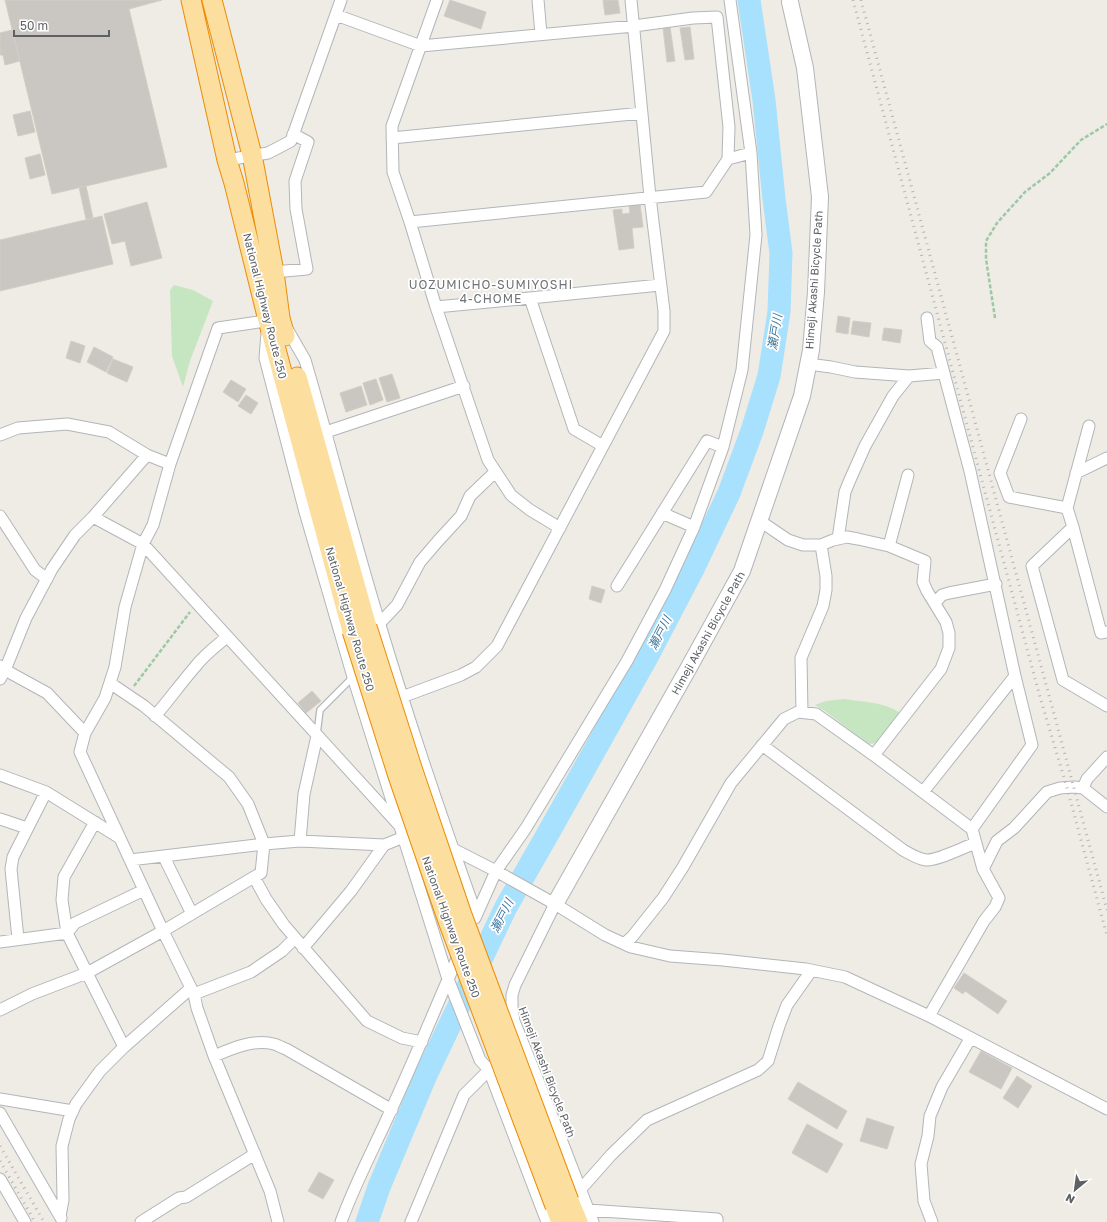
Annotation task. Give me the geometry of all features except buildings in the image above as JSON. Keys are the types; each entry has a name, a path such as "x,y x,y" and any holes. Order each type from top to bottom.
{"highway":[{"name":"National Highway Route 250","path":"191,0 227,160 366,627 413,771 563,1208 583,1216"},
{"name":"National Highway Route 250","path":"212,0 252,155 274,272 274,319"}],"main road":[{"name":"Himeji Akashi Bicycle Path","path":"553,903 688,670 742,571 802,396 811,350 816,292 820,197 806,68 790,2"}],"street":[{"path":"227,160 268,153 291,140 341,0"},
{"path":"437,0 392,126 393,172 436,307 488,460 511,495 530,510 560,528"},
{"path":"538,0 541,34"},
{"path":"402,698 461,675 476,667 497,646 664,330 664,311 650,197 632,0"},
{"path":"341,1222 349,1200 392,1110 496,871 526,828 627,661 665,590 694,527 723,447 742,370 756,235 751,153 730,0"},
{"path":"336,15 421,46 634,26 693,18 716,17 729,127 728,159 706,192 410,222"},
{"path":"392,138 642,113"},
{"path":"274,272 307,269 296,209 295,181 308,142 293,134"},
{"path":"728,159 751,153"},
{"path":"436,307 660,285"},
{"path":"530,298 574,430 603,446"},
{"path":"927,318 930,342 937,347 970,471 1015,676 1032,745 972,829"},
{"path":"274,319 305,360 326,432 366,627 402,698 476,914"},
{"path":"274,319 218,328 170,464 153,525 143,544 125,607 115,667 110,683 105,698 85,733 80,752 163,931 193,991 197,1008 214,1056 270,1191 278,1222"},
{"path":"274,319 265,358 304,512 353,677 448,979 480,1060 489,1070 563,1208"},
{"path":"808,364 855,372 909,376 944,373"},
{"path":"838,539 845,492 849,482 865,446 900,386 909,376"},
{"path":"326,432 464,386"},
{"path":"1021,419 1000,473 1009,497 1067,508"},
{"path":"0,435 18,428 67,424 109,432 147,455 170,464"},
{"path":"1089,426 1067,508 1101,633 1107,632"},
{"path":"617,586 707,441 723,447"},
{"path":"85,733 47,693 2,672 26,618 52,569 75,535 93,517 147,455"},
{"path":"1076,473 1107,458"},
{"path":"353,677 366,627 397,605 420,562 461,516 470,496 495,472"},
{"path":"889,546 908,475"},
{"path":"662,513 694,527"},
{"path":"0,516 35,570 47,579"},
{"path":"93,517 143,544 400,826 408,827 496,871 553,903 605,935 624,944 670,956 723,960 811,971 845,977 928,1016 1107,1109"},
{"path":"760,521 788,540 803,545 821,545 846,537 889,546 925,561 923,582 946,622 949,633 949,648 941,669 874,755"},
{"path":"1073,527 1032,566 1063,680 1107,706"},
{"path":"802,712 801,658 823,606 826,590 826,576 821,545"},
{"path":"934,603 942,595 996,584"},
{"path":"155,716 195,666 227,637"},
{"path":"923,792 1015,676"},
{"path":"0,1010 32,994 87,973 163,931 261,873 264,844 248,804 229,777 155,716 110,683"},
{"path":"624,944 632,937 662,898 683,867 731,783 784,718 798,712 816,714 874,755 972,829 983,869 999,898 995,907 984,921 928,1016"},
{"path":"300,841 304,794 317,736"},
{"path":"762,745 903,850 914,856 926,860 951,853 976,842"},
{"path":"1083,788 1087,779 1107,757"},
{"path":"0,775 46,792 120,838"},
{"path":"983,869 997,841 1014,828 1047,792 1060,788 1083,788 1107,807"},
{"path":"18,939 11,869 13,857 46,792"},
{"path":"0,819 27,828"},
{"path":"95,822 64,877 62,900 67,933 124,1047"},
{"path":"130,860 300,841 384,845 404,837"},
{"path":"303,948 351,891 384,845"},
{"path":"164,857 192,914"},
{"path":"254,877 274,911 295,938 367,1021 402,1038 422,1042"},
{"path":"0,942 67,933 75,923 144,890"},
{"path":"553,903 515,985 512,995 512,1008 514,1021 519,1035 547,1103 563,1208"},
{"path":"62,1219 62,1146 69,1119 76,1104 100,1071 124,1047 193,991 237,978 251,972 282,951 295,938"},
{"path":"563,1208 611,1155 646,1120 758,1070 768,1061 778,1026 787,1005 811,971"},
{"path":"411,1222 464,1095 489,1070 519,1035"},
{"path":"932,1222 924,1201 921,1164 928,1136 930,1116 942,1087 970,1039"},
{"path":"214,1056 254,1042 274,1044 286,1049 392,1110"},
{"path":"0,1099 73,1111"},
{"path":"0,1113 62,1219"},
{"path":"141,1222 179,1198 186,1198 255,1154"},
{"path":"0,1179 25,1222"},
{"path":"583,1216 593,1222"},
{"path":"583,1216 717,1219 717,1222"}],"lane":[{"path":"317,736 320,710 353,677"}],"path":[{"path":"995,318 986,259 986,242 997,223 1025,192 1050,173 1081,140 1107,124"},
{"path":"127,694 197,603"}],"green space":[{"path":"174,285 193,290 213,301 190,361 183,387 172,356 170,290"},
{"path":"844,699 881,705 894,709 900,713 878,743 868,744 815,705 826,701"}],"waterway":[{"name":"瀬戸川","path":"367,1222 379,1187 425,1077 506,907 647,657 693,569 729,493 752,431 769,376 779,312 781,253 764,100 749,0"}],"railway":[{"path":"853,0 1040,697 1067,788 1107,936"},
{"path":"861,0 1107,910"},
{"path":"0,1146 44,1222"},
{"path":"0,1161 35,1222"}],"district":[{"name":"UOZUMICHO-SUMIYOSHI 4-CHOME","path":"491,292"}]}
